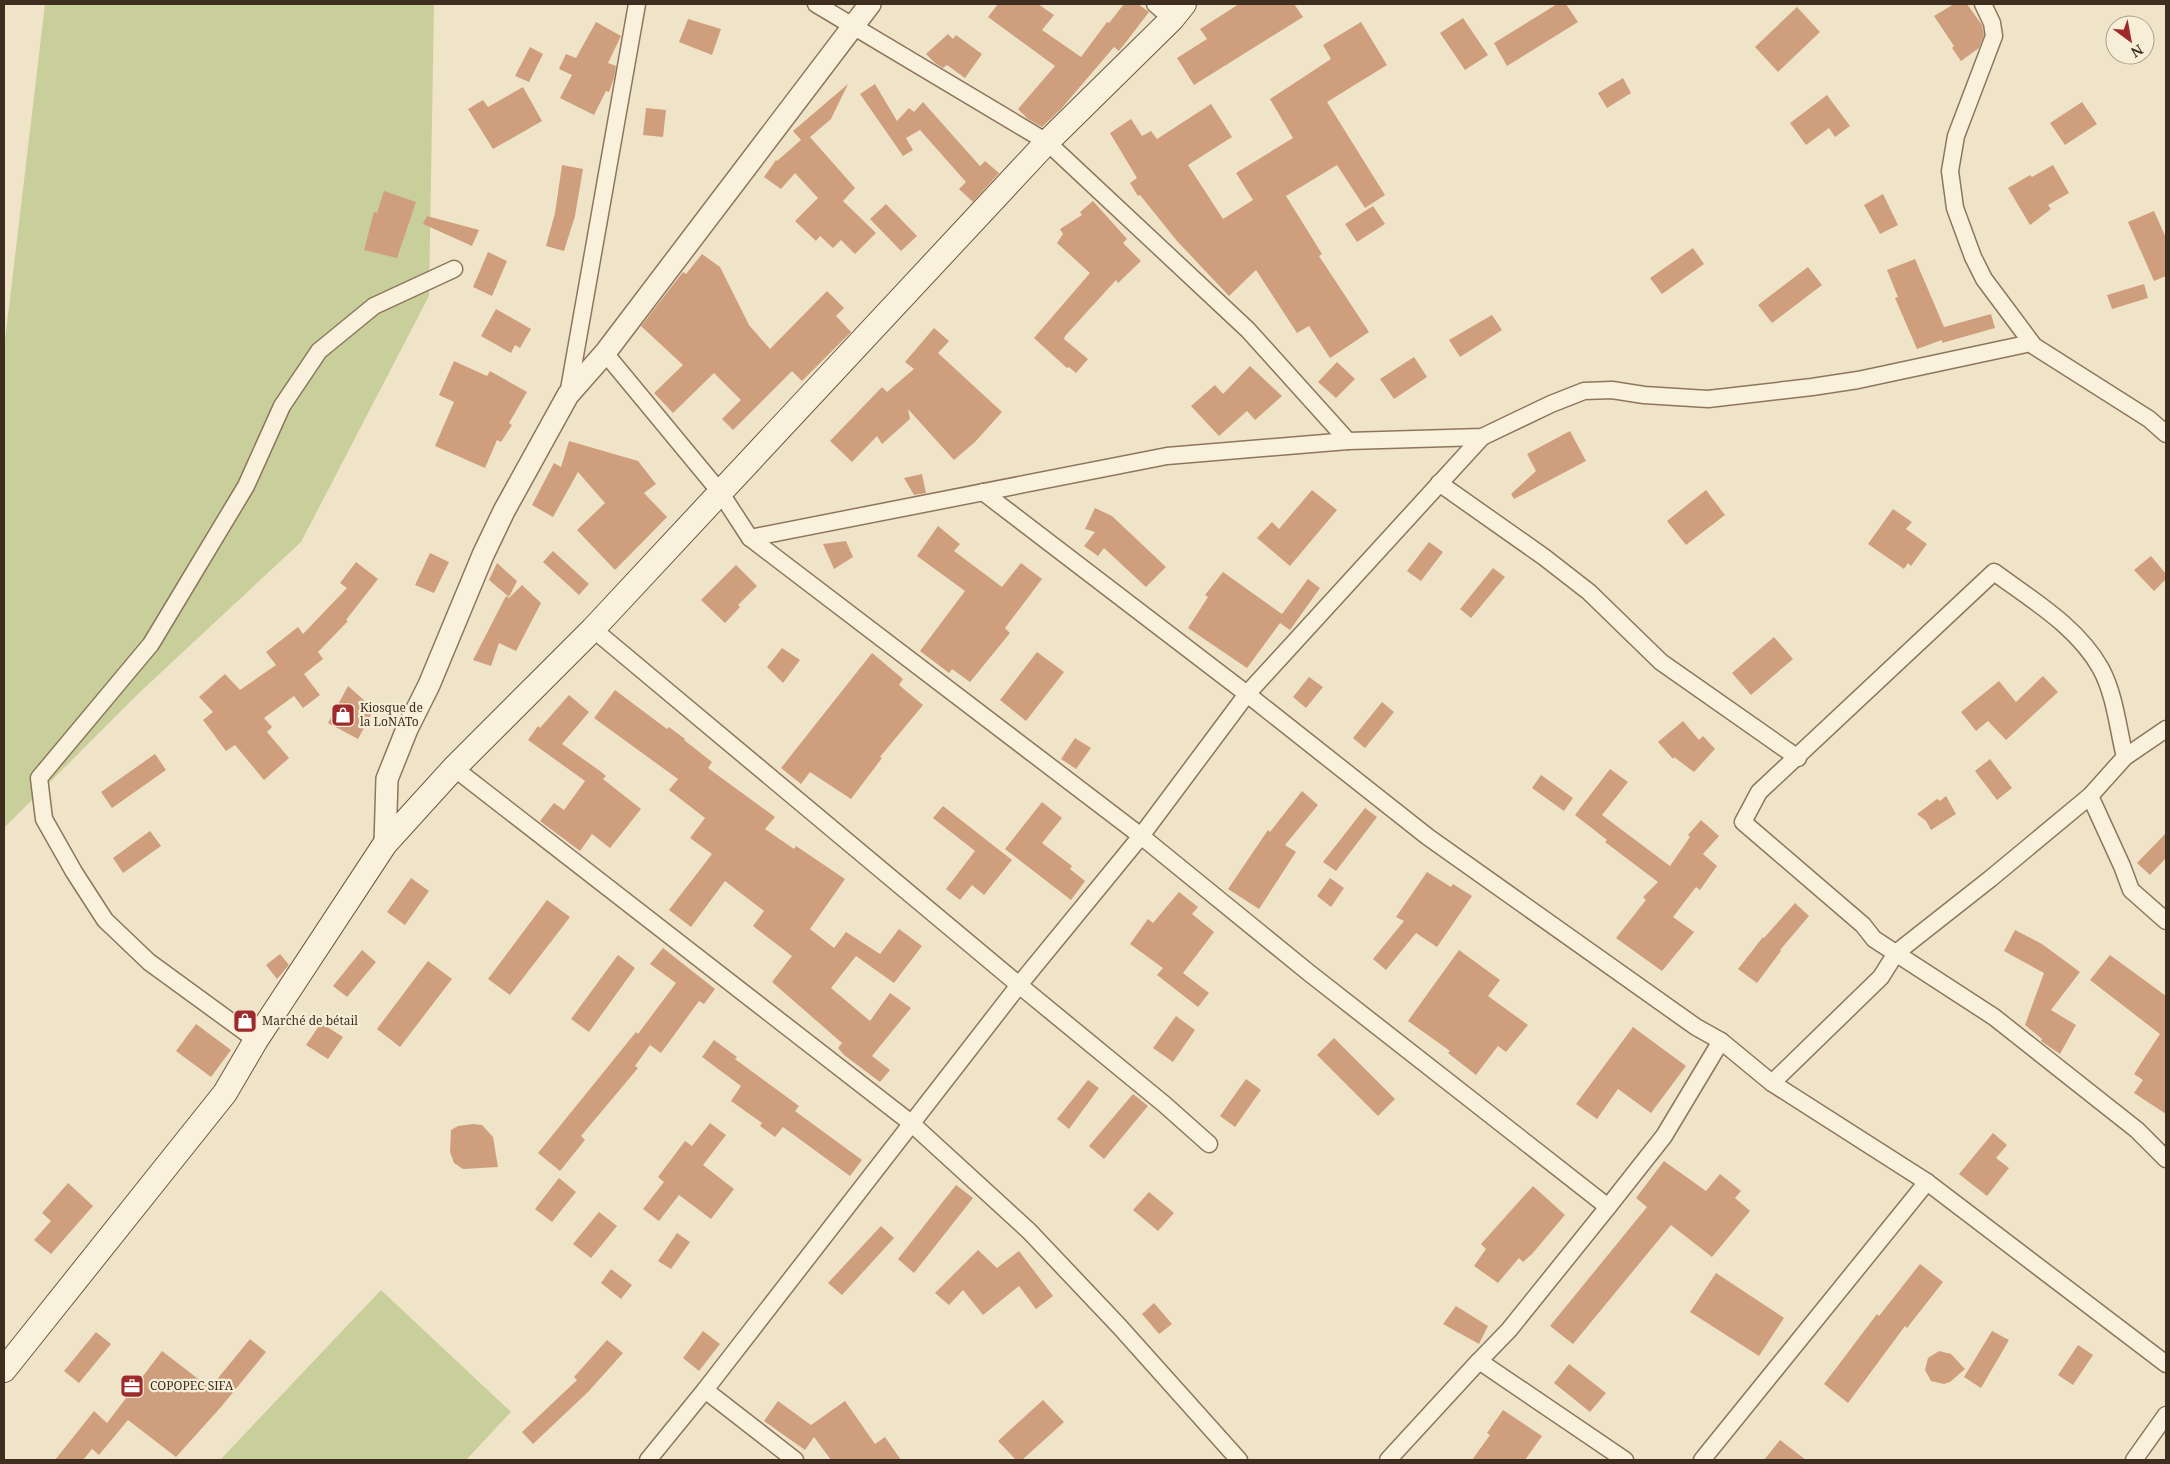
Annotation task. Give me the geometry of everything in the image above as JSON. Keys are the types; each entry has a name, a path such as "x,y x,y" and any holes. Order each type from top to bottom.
{"main road":[{"path":"4,1370 66,1289 225,1093 256,1040 385,844 454,768 593,629 1170,9"}],"street":[{"path":"568,395 637,4"},
{"path":"816,4 1047,142 1248,330 1348,441"},
{"path":"385,844 388,779 408,729 429,685 491,537 568,395 605,353 870,4"},
{"path":"1983,4 1992,23 1994,36 1956,136 1950,171 1956,208 1973,257 1984,279 2031,343 2149,419 2166,434"},
{"path":"256,1040 149,962 105,920 74,872 44,819 39,778 151,644 246,486 282,406 319,351 374,306 454,270"},
{"path":"648,1460 706,1390 911,1122 1019,985 1141,836 1247,694 1482,438 1551,404 1584,391 1612,390 1644,395 1708,399 1812,388 2031,343"},
{"path":"605,353 720,492 750,538 1141,836 1308,972 1608,1207"},
{"path":"750,538 1167,456 1348,441 1482,438"},
{"path":"1440,483 1544,557 1589,592 1661,662 1798,758"},
{"path":"983,492 1247,694 1428,837 1696,1027 1721,1042 1772,1083 1927,1182 2166,1364"},
{"path":"2125,757 2108,685 2102,670 2091,653 2049,612 1994,572 1798,758 1759,792 1743,822 1864,925 1874,939 1994,1017 2137,1130 2166,1159"},
{"path":"593,629 1164,1104 1209,1144"},
{"path":"1772,1083 1880,977 1896,953 1990,879 2090,796 2125,757 2166,729"},
{"path":"454,768 911,1122 1029,1231 1119,1326 1239,1460"},
{"path":"2090,796 2131,890 2166,921"},
{"path":"1388,1460 1510,1330 1608,1207 1664,1136 1721,1042"},
{"path":"1702,1460 1927,1182"},
{"path":"1479,1361 1625,1460"},
{"path":"706,1390 795,1460"},
{"path":"2134,1460 2166,1415"}],"green space":[{"path":"45,4 434,4 429,296 301,542 140,692 4,828 4,349"},
{"path":"381,1290 511,1412 466,1460 220,1460"}],"building":[{"path":"998,4 1038,4 1054,15 1042,30 1081,57 1107,22 1109,23 1124,4 1138,4 1149,12 1119,51 1114,47 1061,109 1042,127 1028,119 1018,109 1055,66 988,17"},
{"path":"1239,4 1294,4 1303,17 1194,85 1177,58 1207,39 1200,29"},
{"path":"1557,4 1566,4 1578,22 1507,66 1494,43"},
{"path":"1954,4 1967,4 1982,25 1984,35 1979,48 1961,61 1952,48 1954,46 1934,16"},
{"path":"1797,7 1820,32 1778,72 1755,47"},
{"path":"1463,18 1488,55 1465,70 1440,33"},
{"path":"688,19 721,29 712,55 679,42"},
{"path":"596,22 621,36 608,63 616,66 614,78 609,92 606,91 594,115 560,98 572,75 559,69 566,54 576,58"},
{"path":"1361,22 1387,65 1327,102 1385,195 1365,208 1337,165 1286,196 1322,254 1319,256 1369,332 1330,358 1309,326 1297,333 1256,270 1229,296 1177,241 1140,195 1138,196 1130,183 1137,178 1110,133 1131,119 1142,136 1151,131 1157,139 1211,104 1232,137 1188,165 1223,219 1253,200 1236,173 1293,138 1270,99 1331,59 1323,45"},
{"path":"948,34 953,39 956,35 982,54 965,78 947,65 943,68 926,54"},
{"path":"530,47 543,54 529,82 515,76"},
{"path":"1623,78 1631,93 1607,108 1598,93"},
{"path":"848,84 831,119 810,137 855,188 843,201 876,233 855,254 841,240 833,248 820,236 816,241 795,221 818,198 795,173 781,189 764,177 776,160 801,140 793,131"},
{"path":"875,84 897,121 909,108 914,112 923,102 980,166 985,161 999,173 973,202 959,189 966,182 920,130 906,138 913,150 903,156 860,94"},
{"path":"523,87 542,121 493,149 468,109 483,100 488,107"},
{"path":"1827,95 1850,126 1835,137 1829,128 1806,145 1790,123"},
{"path":"2082,102 2097,124 2065,145 2050,123"},
{"path":"646,108 666,110 663,137 643,135"},
{"path":"562,165 583,169 575,216 564,251 546,246 555,213"},
{"path":"2053,165 2069,193 2048,205 2051,209 2030,225 2008,188 2030,175 2032,177"},
{"path":"384,191 416,202 397,258 364,250 374,212 377,213"},
{"path":"1883,194 1898,225 1880,234 1864,205"},
{"path":"1093,201 1127,239 1123,243 1141,261 1118,283 1116,280 1065,336 1064,339 1088,359 1076,373 1069,367 1067,368 1034,338 1090,273 1057,243 1063,234 1060,229 1082,215 1080,212"},
{"path":"886,204 917,236 901,251 870,219"},
{"path":"1373,206 1385,224 1357,242 1345,224"},
{"path":"2154,211 2166,238 2166,276 2154,281 2128,222"},
{"path":"427,216 479,230 472,246 423,224"},
{"path":"1693,248 1704,264 1662,294 1650,278"},
{"path":"488,252 507,261 492,296 473,287"},
{"path":"702,254 720,267 749,325 770,349 827,291 844,308 836,316 851,332 802,381 792,371 733,430 722,419 741,400 714,373 673,413 654,393 683,365 641,326 683,272 686,274"},
{"path":"1915,259 1944,327 1991,314 1995,328 1942,343 1942,340 1917,349 1895,298 1898,297 1887,270"},
{"path":"1808,267 1822,285 1772,323 1758,305"},
{"path":"2144,284 2148,298 2112,309 2107,295"},
{"path":"496,309 531,329 520,348 515,345 511,353 481,336"},
{"path":"1492,315 1502,330 1460,357 1449,340"},
{"path":"934,328 949,341 938,353 1002,412 975,442 954,460 908,409 910,419 882,444 877,436 852,462 830,441 882,387 887,392 914,369 905,362"},
{"path":"1414,357 1427,377 1394,399 1380,379"},
{"path":"454,361 487,376 490,371 527,392 509,423 512,425 501,442 497,440 485,468 435,446 454,402 439,395"},
{"path":"1337,362 1355,379 1336,398 1318,382"},
{"path":"1250,366 1282,396 1255,420 1247,411 1219,436 1191,406 1215,385 1223,394"},
{"path":"1570,431 1586,461 1514,499 1511,494 1536,471 1527,454"},
{"path":"569,441 638,461 656,484 644,493 667,517 615,570 577,530 605,503 578,472 553,517 532,505 554,463 561,467"},
{"path":"922,474 926,493 914,495 904,478"},
{"path":"1312,490 1337,510 1290,566 1257,538 1272,522 1279,529"},
{"path":"1706,490 1725,515 1686,545 1667,521"},
{"path":"1095,508 1112,516 1166,567 1146,587 1104,548 1098,556 1084,546 1095,532 1085,529"},
{"path":"1893,509 1912,522 1906,529 1927,544 1911,566 1908,563 1904,569 1868,544"},
{"path":"938,526 960,544 954,551 1002,587 1021,563 1042,579 1005,628 1010,633 970,682 952,669 949,673 920,651 965,591 917,556"},
{"path":"846,541 853,557 834,569 823,544"},
{"path":"1429,542 1443,552 1421,581 1407,571"},
{"path":"553,551 589,584 579,595 543,562"},
{"path":"430,553 449,562 434,593 415,585"},
{"path":"2151,556 2166,574 2166,579 2154,591 2134,570"},
{"path":"356,562 378,579 346,620 348,621 318,652 323,659 304,674 320,695 303,708 294,696 264,718 272,727 267,732 289,758 264,780 235,745 226,751 203,720 213,712 199,697 225,674 240,690 276,665 266,652 298,627 303,634 347,588 340,583"},
{"path":"497,563 517,581 509,597 489,580"},
{"path":"736,565 757,586 738,605 740,607 725,623 701,600"},
{"path":"1493,568 1505,577 1471,618 1460,609"},
{"path":"1223,572 1282,614 1308,579 1320,588 1290,630 1280,623 1247,668 1188,628 1208,597 1205,595"},
{"path":"522,585 541,603 516,651 499,643 491,666 473,660 506,596 509,598"},
{"path":"1774,637 1793,659 1751,695 1732,673"},
{"path":"782,648 800,660 783,683 767,667"},
{"path":"1037,652 1064,672 1026,721 1000,700"},
{"path":"872,653 903,679 899,685 923,705 880,757 882,758 851,799 810,772 801,784 781,768"},
{"path":"2043,676 2058,692 2006,740 1988,721 1976,731 1961,712 1999,681 2016,702"},
{"path":"1309,677 1323,687 1306,708 1293,697"},
{"path":"348,686 374,709 358,739 328,723"},
{"path":"615,690 667,729 669,727 685,739 712,762 708,768 775,817 765,829 794,849 796,846 845,879 810,929 834,948 846,932 880,954 899,929 922,946 894,983 856,956 831,988 870,1021 890,993 911,1008 872,1056 890,1070 880,1082 844,1055 838,1048 842,1043 772,982 792,956 753,926 764,911 725,881 691,927 669,910 712,854 690,838 705,818 669,790 678,779 594,718"},
{"path":"569,695 589,712 562,744 600,771 606,776 603,779 641,809 610,848 592,834 580,851 540,821 554,803 564,810 585,781 528,740 538,726 540,728"},
{"path":"1382,702 1394,712 1365,748 1353,738"},
{"path":"1683,721 1699,740 1703,736 1715,749 1694,772 1674,757 1673,759 1658,742"},
{"path":"1075,738 1091,748 1076,769 1061,759"},
{"path":"155,754 166,770 112,808 101,792"},
{"path":"1990,759 2012,788 1997,800 1975,771"},
{"path":"1610,769 1628,782 1602,815 1670,866 1690,837 1688,835 1701,820 1719,836 1703,854 1717,866 1700,890 1696,887 1673,917 1694,932 1662,971 1616,938 1646,900 1643,897 1658,882 1605,842 1607,840 1575,815"},
{"path":"1541,775 1573,798 1564,811 1532,788"},
{"path":"1302,791 1318,805 1285,845 1296,852 1259,909 1228,889 1268,830 1270,832"},
{"path":"1946,796 1956,814 1931,830 1926,821 1917,814 1937,799 1940,801"},
{"path":"1042,802 1062,818 1042,843 1072,866 1070,869 1085,881 1071,900 1005,849"},
{"path":"943,806 1012,860 984,895 972,885 960,900 946,889 975,851 933,818"},
{"path":"1365,808 1377,817 1336,871 1323,862"},
{"path":"150,831 161,846 123,873 113,858"},
{"path":"2166,833 2166,858 2150,875 2137,863"},
{"path":"1427,872 1451,887 1453,884 1472,896 1437,947 1416,933 1386,970 1373,959 1404,921 1396,917"},
{"path":"411,878 429,891 405,925 387,912"},
{"path":"1330,878 1344,888 1331,907 1317,896"},
{"path":"1179,892 1198,907 1192,914 1214,932 1183,973 1209,993 1198,1007 1157,975 1163,968 1130,944 1148,919 1153,923"},
{"path":"547,900 570,917 510,995 488,979"},
{"path":"1795,903 1809,916 1780,950 1757,983 1738,969 1763,937"},
{"path":"2015,930 2042,944 2080,972 2051,1010 2076,1025 2060,1054 2041,1041 2042,1039 2025,1025 2044,973 2004,951"},
{"path":"663,948 715,989 704,1004 699,1001 661,1053 650,1045 635,1066 638,1068 581,1136 585,1140 560,1171 538,1153 636,1032 638,1034 676,983 650,964"},
{"path":"362,950 376,962 347,997 333,986"},
{"path":"1459,950 1500,980 1488,996 1528,1025 1506,1052 1498,1046 1476,1075 1448,1053 1450,1051 1408,1021"},
{"path":"280,954 289,965 277,979 266,965"},
{"path":"618,955 635,968 589,1032 571,1019"},
{"path":"2110,955 2166,996 2166,1114 2134,1093 2143,1080 2134,1074 2160,1034 2090,980"},
{"path":"428,961 452,979 400,1047 377,1029"},
{"path":"1176,1016 1195,1030 1173,1062 1153,1048"},
{"path":"321,1023 343,1037 328,1059 306,1045"},
{"path":"196,1024 231,1050 211,1077 176,1051"},
{"path":"1633,1027 1686,1066 1651,1113 1618,1089 1597,1119 1576,1104"},
{"path":"1334,1038 1395,1099 1378,1116 1317,1055"},
{"path":"714,1040 737,1057 735,1059 799,1106 795,1111 862,1160 850,1176 783,1127 775,1137 760,1126 762,1123 731,1101 741,1086 702,1057"},
{"path":"1246,1079 1261,1090 1235,1127 1220,1116"},
{"path":"1088,1080 1099,1088 1069,1129 1057,1119"},
{"path":"1133,1094 1148,1106 1104,1159 1089,1146"},
{"path":"710,1123 726,1135 703,1165 734,1189 711,1219 679,1195 659,1221 643,1209 664,1182 658,1177 685,1141 692,1146"},
{"path":"482,1125 493,1137 498,1167 463,1169 454,1163 450,1152 451,1130 458,1126"},
{"path":"1993,1133 2007,1145 1996,1158 2009,1168 1987,1196 1959,1174"},
{"path":"1664,1161 1706,1191 1720,1174 1741,1191 1735,1198 1750,1211 1712,1257 1671,1225 1573,1344 1550,1326 1647,1207 1636,1198"},
{"path":"559,1178 576,1192 552,1222 535,1209"},
{"path":"68,1183 93,1206 51,1254 34,1240 51,1221 42,1213"},
{"path":"956,1185 973,1198 914,1273 898,1259"},
{"path":"1533,1186 1565,1215 1532,1254 1523,1262 1519,1258 1498,1283 1474,1266 1486,1249 1481,1244"},
{"path":"1149,1192 1174,1213 1158,1231 1133,1210"},
{"path":"599,1212 617,1226 591,1258 573,1244"},
{"path":"881,1226 894,1238 842,1295 828,1283"},
{"path":"677,1233 690,1242 671,1269 658,1261"},
{"path":"978,1250 997,1268 1019,1251 1053,1296 1036,1309 1019,1286 983,1315 963,1290 949,1305 935,1293"},
{"path":"1920,1264 1943,1282 1907,1328 1905,1326 1848,1403 1824,1384 1877,1314 1879,1316"},
{"path":"611,1269 632,1285 621,1299 601,1283"},
{"path":"1716,1273 1784,1318 1759,1356 1690,1312"},
{"path":"1154,1303 1172,1324 1159,1334 1142,1314"},
{"path":"1456,1306 1488,1326 1479,1344 1443,1324"},
{"path":"703,1331 720,1344 699,1371 683,1358"},
{"path":"1992,1331 2009,1340 1981,1388 1964,1377"},
{"path":"96,1332 111,1344 79,1383 64,1371"},
{"path":"250,1339 266,1352 221,1407 176,1457 128,1420 99,1455 92,1449 83,1460 55,1460 94,1411 107,1423 162,1351 210,1388"},
{"path":"607,1340 623,1353 588,1392 533,1444 522,1432 577,1380 574,1377"},
{"path":"2078,1345 2093,1355 2073,1385 2058,1375"},
{"path":"1939,1351 1951,1354 1965,1369 1950,1382 1944,1384 1931,1381 1925,1370 1928,1358"},
{"path":"1569,1364 1606,1393 1590,1412 1554,1383"},
{"path":"1043,1400 1064,1422 1022,1460 1016,1460 998,1441"},
{"path":"778,1401 811,1425 845,1401 875,1444 885,1437 901,1460 831,1460 814,1437 805,1450 764,1421"},
{"path":"1503,1410 1542,1436 1525,1460 1472,1460 1490,1435 1487,1433"},
{"path":"1780,1440 1806,1460 1764,1460"}],"place":[{"name":"Kiosque de la LoNATo","path":"343,715"},
{"name":"Marché de bétail","path":"245,1021"},
{"name":"COPOPEC SIFA","path":"132,1386"}]}
